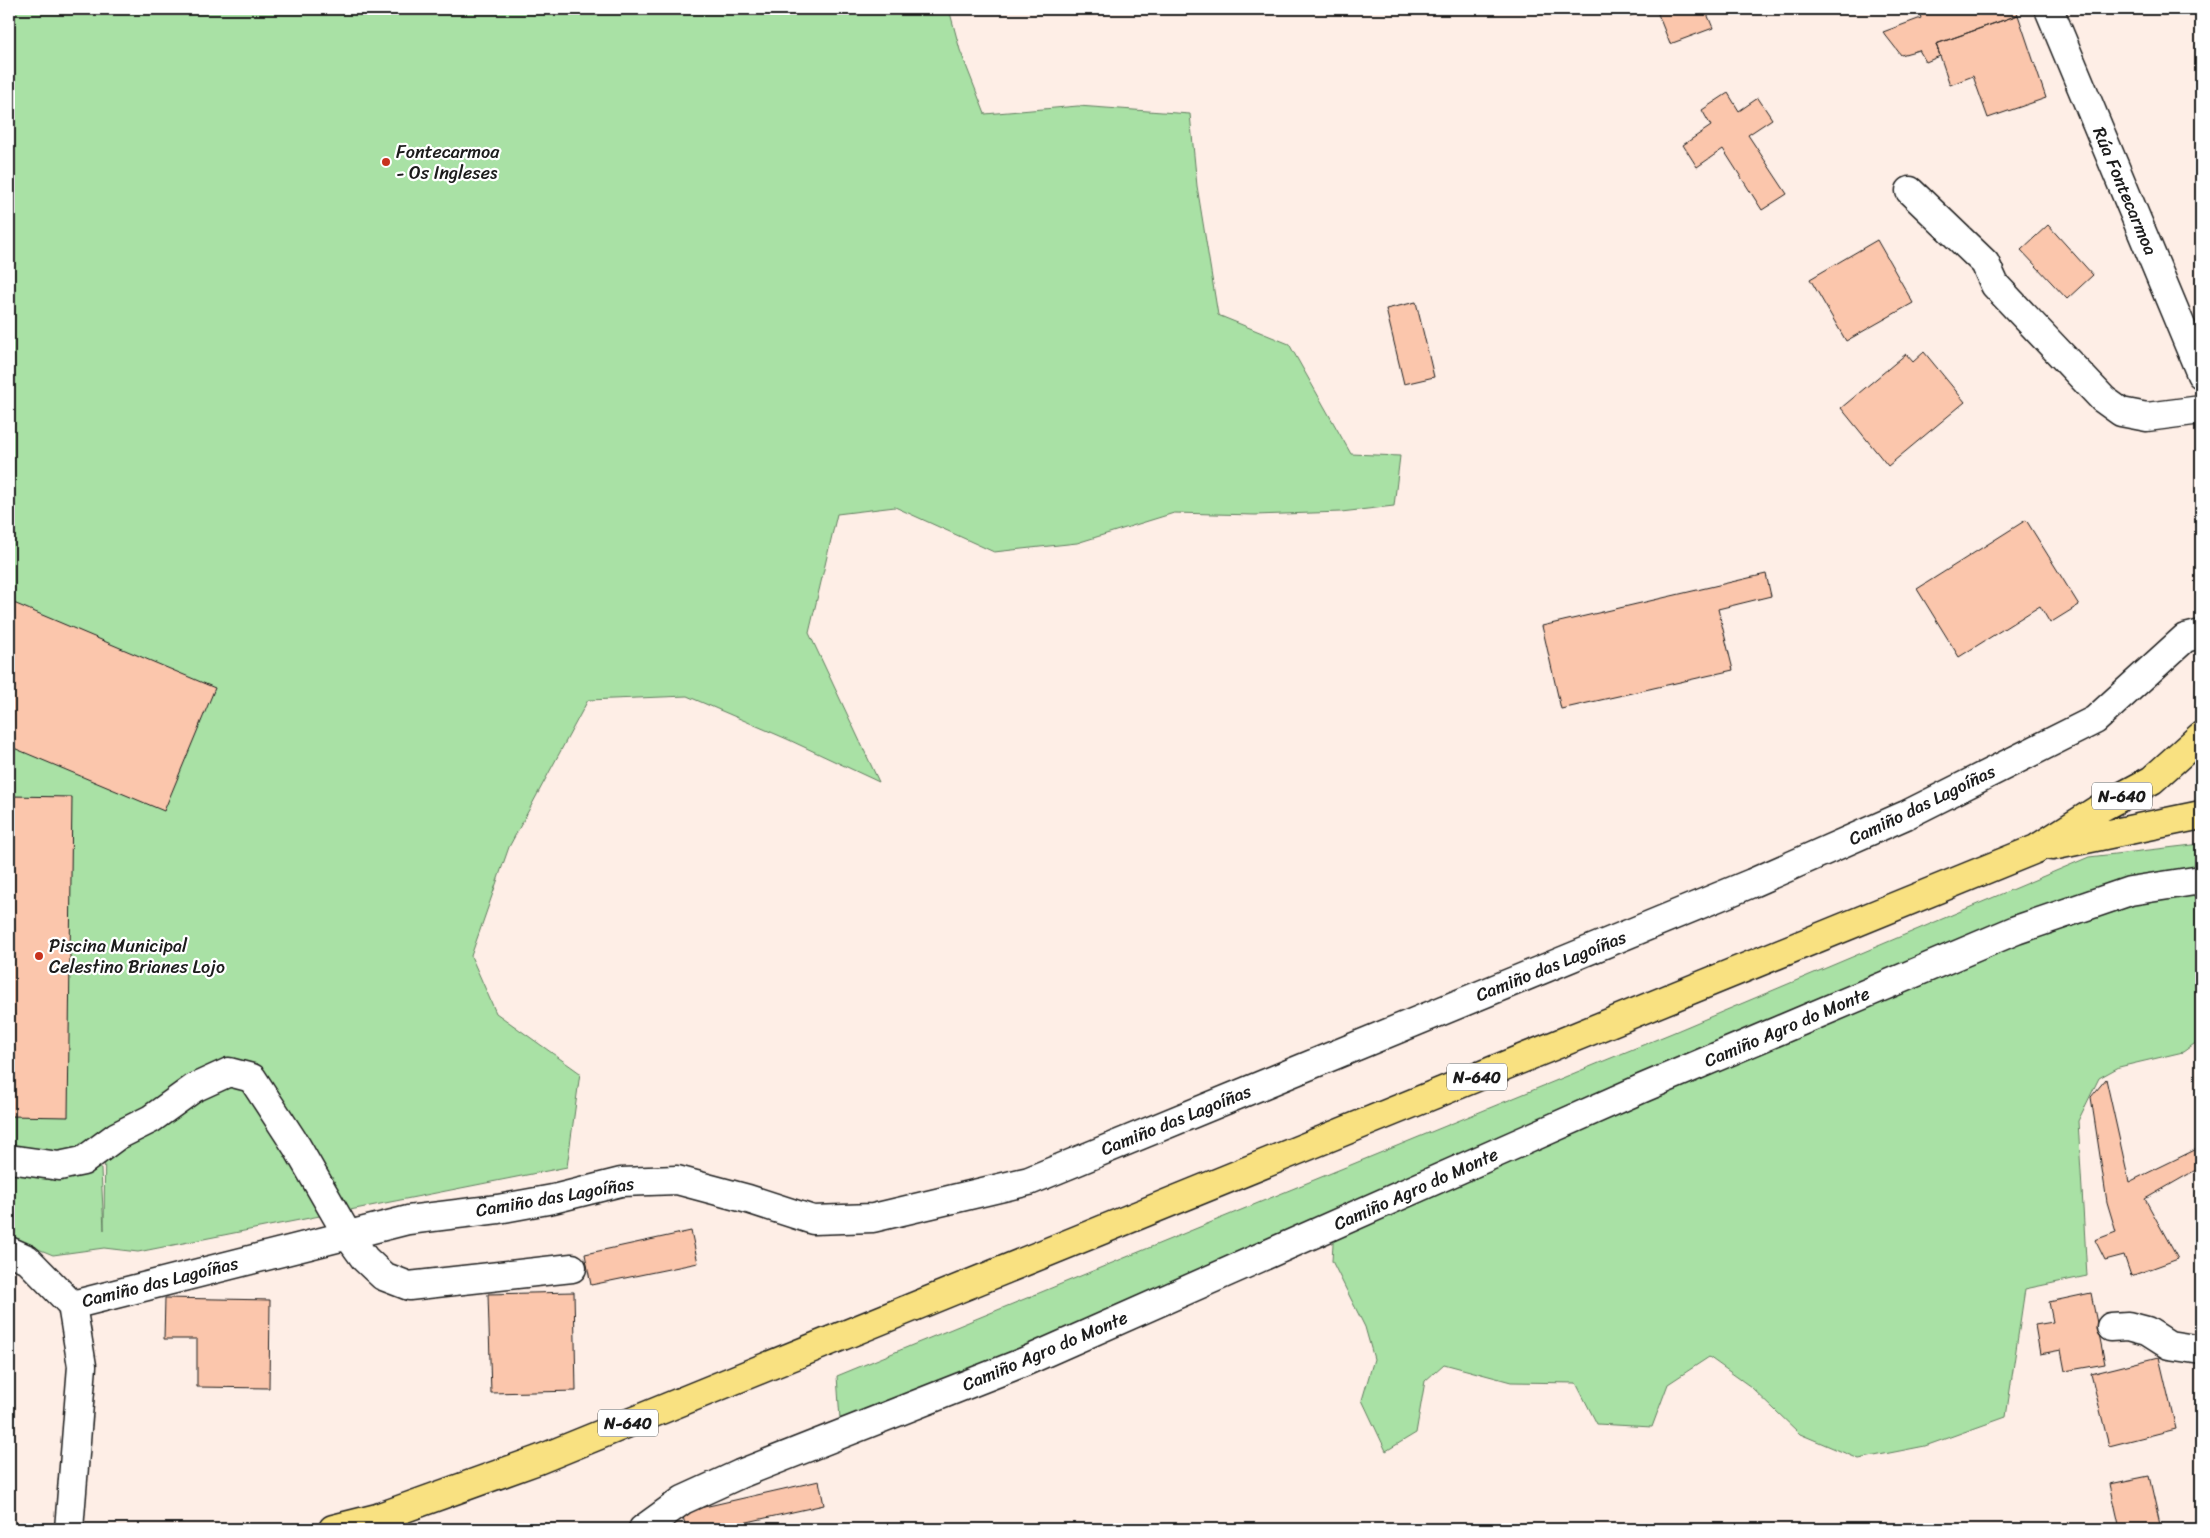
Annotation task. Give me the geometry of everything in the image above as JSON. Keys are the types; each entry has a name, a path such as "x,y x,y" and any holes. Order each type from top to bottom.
{"highway":[{"name":"N-640","path":"333,1529 376,1518 538,1460 2036,849 2102,807 2152,780 2201,736"},
{"name":"N-640","path":"2036,849 2201,815"}],"street":[{"name":"Rúa Fontecarmoa","path":"2050,9 2201,374"},
{"path":"1910,191 1985,263 1995,285 2103,399 2121,412 2147,417 2201,410"},
{"name":"Camiño das Lagoíñas","path":"72,1305 408,1220 498,1209 553,1199 621,1182 677,1180 748,1199 813,1220 873,1218 1029,1181 1752,883 1906,815 2096,720 2185,638 2201,634"},
{"name":"Camiño Agro do Monte","path":"643,1529 683,1500 740,1474 1033,1358 1643,1088 2007,934 2130,891 2201,880"},
{"path":"9,1159 59,1166 83,1161 117,1136 151,1119 194,1088 229,1072 252,1078 297,1147 347,1234 365,1259 383,1276 409,1286 572,1268"},
{"path":"9,1251 27,1259 72,1305 82,1366 69,1529"},
{"path":"2111,1328 2128,1326 2147,1331 2169,1345 2201,1350"}],"green space":[{"path":"9,9 949,9 960,50 985,114 1078,106 1190,114 1197,186 1218,315 1289,344 1351,454 1400,456 1394,506 1341,512 1255,515 1174,513 1077,543 994,552 895,507 837,514 809,633 879,782 787,739 687,696 588,700 509,847 471,956 496,1013 580,1073 567,1167 138,1252 104,1248 53,1255 9,1237","holes":["105,1133 104,1230 100,1150"]},
{"path":"2201,844 2201,1039 2183,1052 2119,1067 2099,1078 2078,1121 2087,1276 2025,1289 2006,1417 1925,1446 1859,1459 1800,1434 1751,1387 1709,1357 1668,1384 1652,1427 1597,1424 1576,1383 1511,1382 1444,1364 1425,1381 1416,1433 1386,1451 1362,1400 1374,1359 1365,1327 1332,1261 1334,1226 841,1434 837,1376 1672,1033 2089,857"}],"building":[{"path":"1627,9 1649,9 1630,16"},
{"path":"1656,9 1705,9 1713,28 1670,44"},
{"path":"1918,9 2016,9 2018,15 1936,44 1940,56 1926,62 1919,50 1901,55 1883,32 1921,18"},
{"path":"2161,9 2201,9 2201,10 2162,15"},
{"path":"2018,15 2046,98 1988,118 1973,76 1950,85 1936,44"},
{"path":"1728,93 1739,111 1758,98 1772,119 1748,135 1787,194 1762,210 1723,149 1697,167 1683,145 1711,126 1702,110"},
{"path":"2048,225 2093,275 2067,299 2021,250"},
{"path":"1877,240 1913,303 1846,341 1810,279"},
{"path":"1416,302 1434,377 1404,384 1386,309"},
{"path":"1924,352 1965,402 1888,466 1841,408 1906,354 1913,362"},
{"path":"2026,520 2079,605 2050,623 2040,606 1959,657 1917,589"},
{"path":"1766,574 1771,596 1718,609 1733,670 1561,709 1542,626"},
{"path":"9,601 215,688 164,811 9,746"},
{"name":"Piscina Municipal Celestino Brianes Lojo","path":"9,796 72,797 68,1117 9,1116"},
{"path":"2106,1079 2129,1182 2201,1147 2201,1167 2145,1199 2178,1259 2131,1276 2124,1255 2105,1260 2095,1240 2116,1232 2107,1202 2091,1097"},
{"path":"691,1231 698,1263 591,1285 585,1254"},
{"path":"574,1292 576,1391 491,1393 488,1294"},
{"path":"2091,1293 2105,1364 2065,1371 2061,1350 2040,1354 2035,1325 2053,1322 2049,1302"},
{"path":"165,1298 270,1300 269,1388 197,1387 197,1339 164,1339"},
{"path":"2159,1357 2176,1429 2109,1446 2091,1374"},
{"path":"2149,1476 2161,1529 2120,1529 2110,1484"},
{"path":"819,1481 824,1505 716,1529 686,1529 682,1512"}],"place":[{"name":"Fontecarmoa - Os Ingleses","path":"386,162"},
{"name":"Piscina Municipal Celestino Brianes Lojo","path":"39,956"}]}
